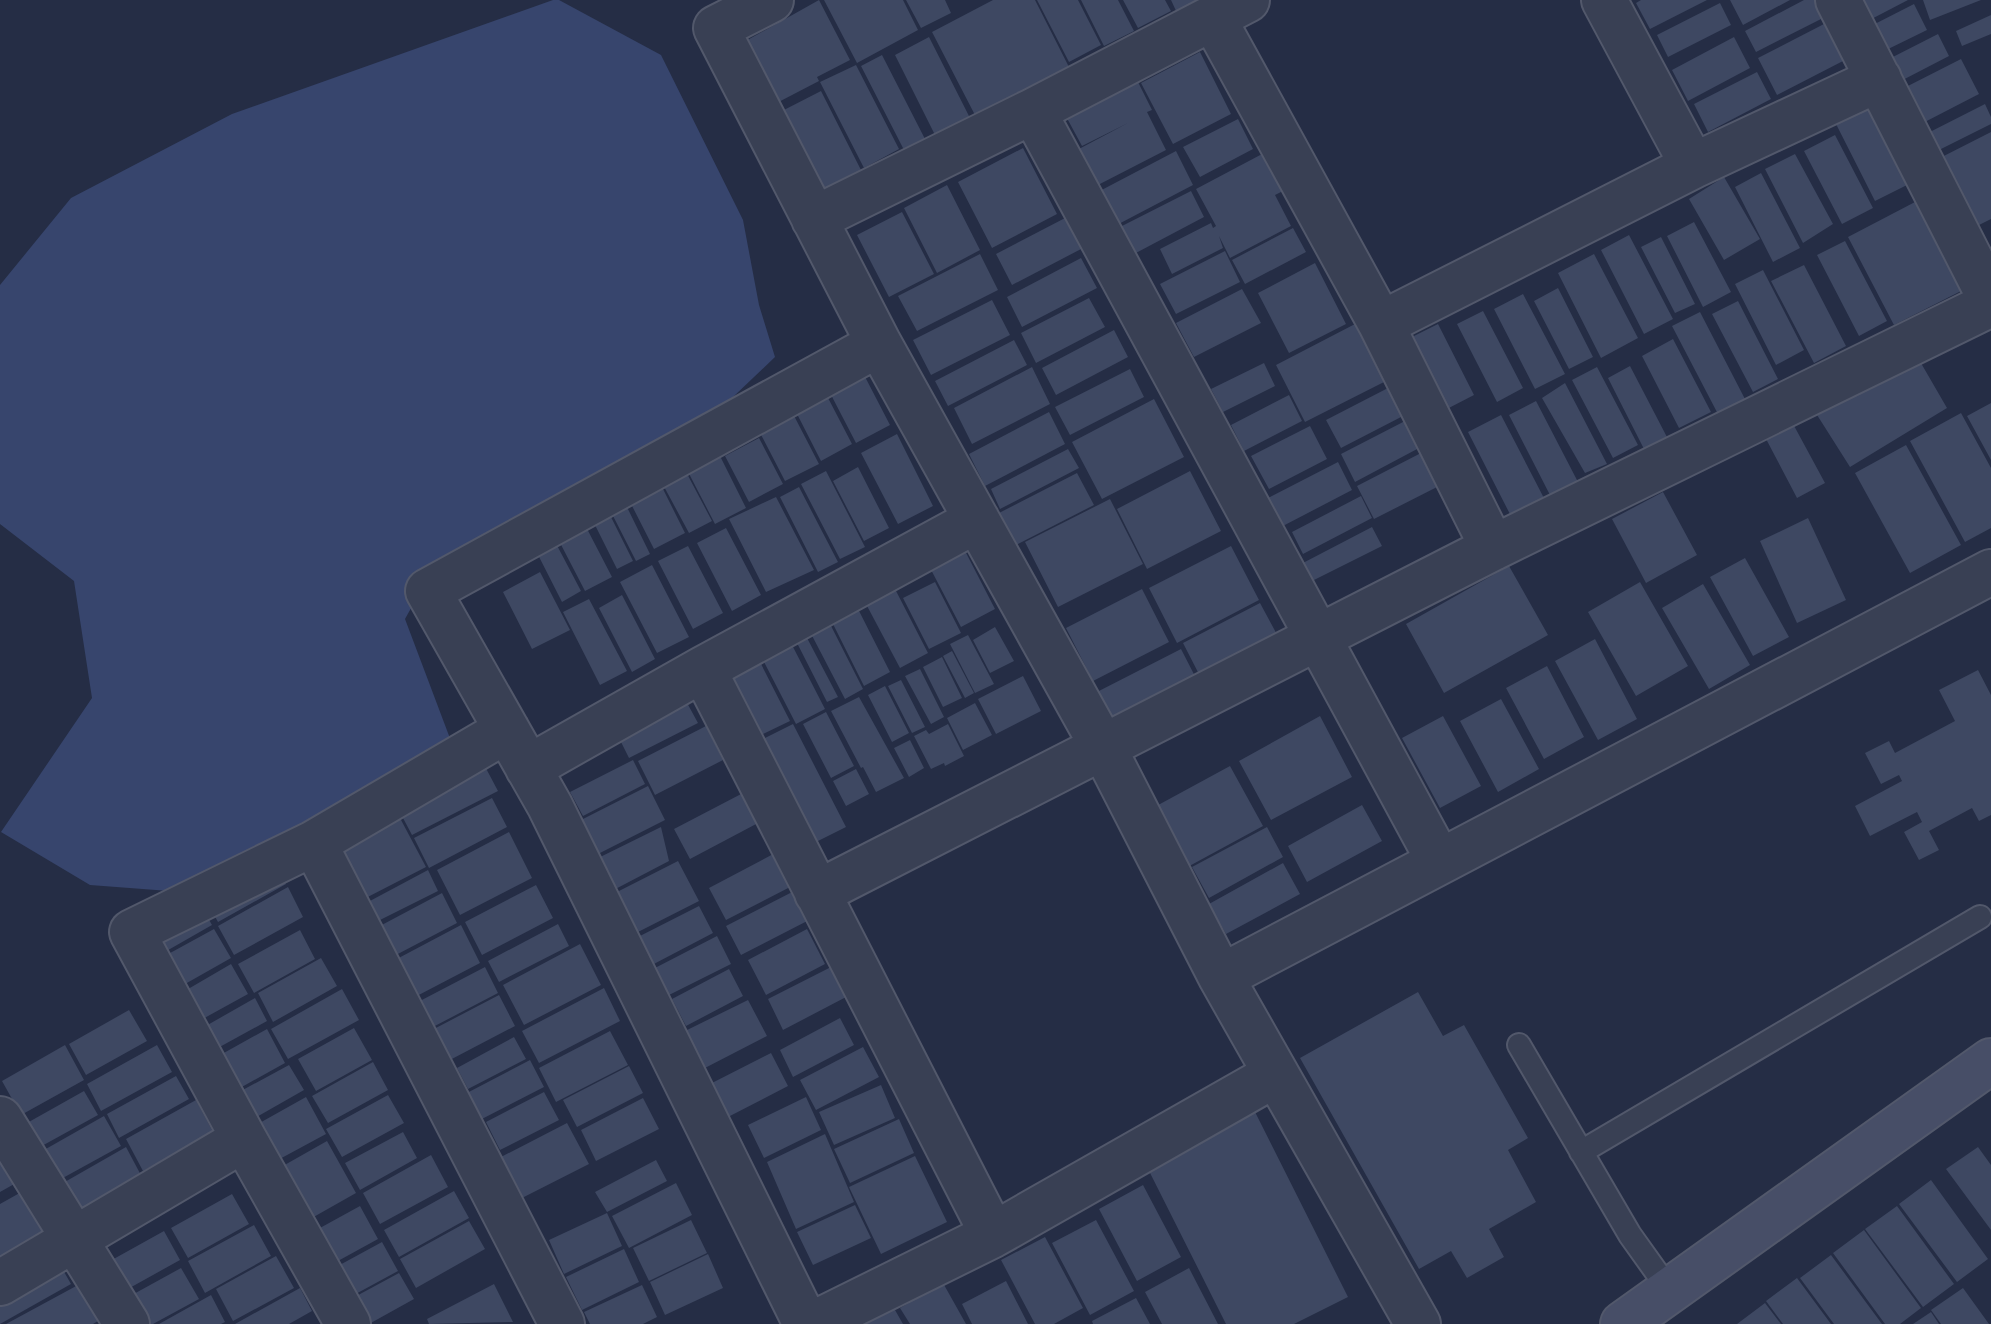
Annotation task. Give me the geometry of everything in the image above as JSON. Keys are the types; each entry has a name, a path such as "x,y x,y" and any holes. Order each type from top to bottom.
{"street":[{"path":"771,0 716,28 879,344 1103,747 1221,977 1413,1322"},
{"path":"1604,0 1693,166"},
{"path":"817,893 1493,548 1991,302 1838,0"},
{"path":"814,219 1230,9 1381,324 1493,548"},
{"path":"1381,324 1693,166 1879,79"},
{"path":"1033,111 1439,861"},
{"path":"806,1324 550,806 428,591 879,344"},
{"path":"528,768 977,520"},
{"path":"1221,977 1991,572"},
{"path":"703,669 993,1235"},
{"path":"348,1324 132,932 314,843 507,730"},
{"path":"314,843 562,1324"},
{"path":"1623,1324 1991,1061"},
{"path":"813,1324 993,1235 1276,1074"},
{"path":"0,1119 127,1324"},
{"path":"0,1283 244,1139"}],"lane":[{"path":"1581,1152 1980,917"},
{"path":"1519,1045 1630,1235 1670,1291"}],"water":[{"path":"559,0 661,55 743,220 759,305 775,357 691,437 430,574 405,619 451,741 270,842 169,891 90,885 1,832 92,698 74,581 0,524 0,285 71,198 232,114"}],"building":[{"path":"819,0 850,60 817,77 819,81 767,108 735,47"},
{"path":"824,0 903,0 918,30 857,63"},
{"path":"906,0 945,0 951,13 921,28"},
{"path":"993,0 1035,0 1070,69 976,117 932,32"},
{"path":"1037,0 1078,0 1101,45 1069,62"},
{"path":"1081,0 1118,0 1134,31 1104,46"},
{"path":"1123,0 1165,0 1171,11 1138,28"},
{"path":"1171,0 1202,0 1177,13"},
{"path":"1641,0 1707,0 1650,29 1636,3"},
{"path":"1730,0 1790,0 1743,25"},
{"path":"1804,0 1816,0 1825,17 1756,52 1745,31"},
{"path":"1847,0 1908,0 1860,25"},
{"path":"1923,0 1981,0 1930,20"},
{"path":"1720,3 1731,25 1668,57 1657,35"},
{"path":"1914,4 1927,30 1878,54 1865,29"},
{"path":"1991,15 1991,34 1962,46 1956,31"},
{"path":"1824,24 1843,61 1777,95 1758,58"},
{"path":"1938,34 1949,56 1895,84 1883,62"},
{"path":"929,37 970,118 935,135 895,55"},
{"path":"1734,37 1750,68 1688,101 1672,70"},
{"path":"1200,52 1231,114 1173,144 1141,83"},
{"path":"882,55 925,139 904,150 861,66"},
{"path":"1961,59 1979,94 1919,125 1902,89"},
{"path":"856,65 899,149 864,168 820,82"},
{"path":"1133,72 1152,110 1147,112 1166,150 1096,186 1077,150 1128,123 1082,146 1062,109"},
{"path":"1757,72 1771,99 1708,132 1694,104"},
{"path":"821,91 862,172 822,193 780,112"},
{"path":"1985,104 1991,124 1929,155 1920,137"},
{"path":"1868,108 1907,185 1875,201 1836,124"},
{"path":"1238,119 1253,149 1200,177 1183,147"},
{"path":"1991,132 1991,219 1967,231 1932,162"},
{"path":"1835,135 1873,208 1842,224 1804,151"},
{"path":"1023,148 1057,214 992,248 958,182"},
{"path":"1176,151 1193,185 1111,228 1094,194"},
{"path":"1264,153 1283,191 1275,195 1291,226 1230,258 1219,236 1223,248 1172,274 1160,249 1211,223 1213,228 1216,226 1196,189"},
{"path":"1795,154 1833,224 1803,243 1765,169"},
{"path":"1761,173 1800,248 1773,262 1735,187"},
{"path":"1724,177 1760,239 1724,260 1689,199"},
{"path":"947,185 980,250 937,273 904,208"},
{"path":"1191,191 1204,217 1134,254 1120,227"},
{"path":"1915,202 1961,291 1894,325 1848,237"},
{"path":"902,212 934,274 889,297 857,235"},
{"path":"1067,217 1083,248 1012,285 996,254"},
{"path":"1694,222 1731,292 1703,307 1667,236"},
{"path":"1293,228 1306,252 1245,284 1232,260"},
{"path":"1629,235 1673,319 1644,334 1601,250"},
{"path":"1661,237 1695,304 1675,313 1641,247"},
{"path":"1845,241 1887,321 1859,336 1817,255"},
{"path":"1225,251 1240,282 1176,314 1160,284"},
{"path":"980,254 998,290 917,331 898,296"},
{"path":"1594,254 1638,338 1601,358 1558,273"},
{"path":"1081,258 1097,288 1022,327 1007,297"},
{"path":"1315,263 1346,324 1289,353 1258,293"},
{"path":"1804,265 1846,346 1814,363 1771,281"},
{"path":"1763,270 1804,350 1776,365 1735,284"},
{"path":"1558,288 1593,357 1569,369 1534,301"},
{"path":"1242,289 1261,323 1194,357 1176,323"},
{"path":"1523,294 1565,374 1535,389 1494,309"},
{"path":"1089,298 1105,327 1036,363 1021,333"},
{"path":"992,300 1010,335 931,375 913,340"},
{"path":"1738,301 1778,379 1753,392 1712,314"},
{"path":"1483,311 1523,388 1497,402 1457,324"},
{"path":"1700,312 1746,401 1719,416 1672,326"},
{"path":"1355,324 1384,382 1305,422 1276,365"},
{"path":"1438,324 1474,395 1443,411 1406,340"},
{"path":"1114,330 1128,357 1056,395 1042,368"},
{"path":"1673,339 1711,412 1679,428 1642,356"},
{"path":"1014,340 1027,365 948,406 935,381"},
{"path":"1914,351 1947,408 1850,467 1812,407"},
{"path":"1264,363 1275,386 1223,412 1211,389"},
{"path":"1630,366 1668,439 1645,451 1608,378"},
{"path":"1032,367 1050,404 972,444 954,408"},
{"path":"1597,367 1638,445 1613,458 1572,380"},
{"path":"1130,369 1144,397 1070,435 1055,407"},
{"path":"862,371 890,425 856,443 828,389"},
{"path":"1565,383 1607,464 1585,473 1542,398"},
{"path":"1388,388 1403,416 1341,448 1326,420"},
{"path":"826,394 852,444 821,461 795,410"},
{"path":"1289,395 1302,421 1244,451 1231,425"},
{"path":"1154,399 1184,457 1102,499 1072,442"},
{"path":"1536,401 1578,482 1551,497 1509,415"},
{"path":"1991,403 1991,460 1967,416"},
{"path":"790,408 819,464 785,481 756,425"},
{"path":"1049,412 1065,444 985,486 969,454"},
{"path":"1961,413 1991,468 1991,528 1965,542 1910,441"},
{"path":"1501,415 1547,504 1514,522 1468,432"},
{"path":"1405,421 1419,448 1355,482 1341,454"},
{"path":"1792,422 1825,483 1797,498 1765,437"},
{"path":"1310,426 1327,459 1269,489 1251,456"},
{"path":"897,434 933,506 898,524 861,453"},
{"path":"759,438 783,484 749,502 725,456"},
{"path":"1906,445 1961,545 1910,573 1855,473"},
{"path":"716,448 746,508 715,524 684,464"},
{"path":"1068,449 1079,468 1000,509 991,489"},
{"path":"1421,453 1439,486 1374,519 1357,486"},
{"path":"1338,462 1352,490 1281,527 1266,499"},
{"path":"858,467 889,528 864,541 833,481"},
{"path":"684,468 712,521 689,533 661,481"},
{"path":"826,471 865,547 840,559 801,484"},
{"path":"1190,471 1221,531 1147,569 1117,509"},
{"path":"1077,473 1094,505 1016,545 999,513"},
{"path":"658,479 685,533 654,549 627,496"},
{"path":"799,487 838,562 818,572 780,497"},
{"path":"1663,492 1697,555 1646,583 1612,519"},
{"path":"1361,496 1372,518 1303,554 1292,532"},
{"path":"776,497 814,570 766,592 729,519"},
{"path":"1110,499 1143,564 1058,607 1025,542"},
{"path":"625,503 650,554 636,561 610,510"},
{"path":"611,517 633,561 617,569 595,525"},
{"path":"1808,518 1846,600 1797,623 1760,541"},
{"path":"584,523 612,577 585,591 557,537"},
{"path":"1372,527 1382,546 1310,582 1301,564"},
{"path":"726,528 761,595 732,611 697,543"},
{"path":"551,534 581,591 562,602 532,543"},
{"path":"688,546 723,613 693,629 658,561"},
{"path":"1231,546 1259,600 1177,643 1149,588"},
{"path":"963,547 995,609 961,627 928,564"},
{"path":"1745,558 1789,637 1753,656 1710,577"},
{"path":"652,565 689,637 657,653 620,582"},
{"path":"1509,566 1548,635 1444,693 1406,624"},
{"path":"540,572 570,630 532,649 503,592"},
{"path":"935,582 961,633 929,649 903,598"},
{"path":"1640,582 1688,666 1636,696 1588,612"},
{"path":"1703,584 1750,665 1709,689 1662,608"},
{"path":"895,589 928,653 900,668 866,604"},
{"path":"1142,589 1169,642 1093,681 1066,628"},
{"path":"622,595 655,659 632,672 599,608"},
{"path":"589,599 627,671 600,685 563,612"},
{"path":"1260,603 1281,642 1203,682 1183,643"},
{"path":"856,605 890,672 864,686 830,618"},
{"path":"826,616 863,689 845,699 807,626"},
{"path":"995,627 1014,661 990,673 973,640"},
{"path":"968,635 994,684 975,693 950,644"},
{"path":"806,636 838,697 827,702 796,641"},
{"path":"1595,639 1637,719 1598,740 1555,661"},
{"path":"792,645 825,709 796,724 763,660"},
{"path":"1181,649 1199,684 1113,728 1095,693"},
{"path":"952,651 974,693 965,698 943,656"},
{"path":"942,657 962,698 943,707 923,667"},
{"path":"758,658 790,721 755,738 723,676"},
{"path":"1547,666 1584,737 1544,759 1506,688"},
{"path":"920,669 944,717 931,724 905,676"},
{"path":"1978,670 1991,695 1991,815 1979,821 1972,808 1929,831 1939,850 1919,860 1904,832 1922,822 1917,812 1870,836 1855,806 1902,781 1899,775 1881,784 1865,753 1889,741 1895,753 1955,721 1939,690"},
{"path":"1023,676 1041,711 996,734 978,699"},
{"path":"901,680 925,727 912,733 888,686"},
{"path":"885,686 909,733 892,742 868,695"},
{"path":"859,697 904,778 876,792 831,711"},
{"path":"1501,699 1539,769 1498,792 1460,721"},
{"path":"686,701 698,723 629,758 618,736"},
{"path":"975,703 992,735 963,750 947,718"},
{"path":"826,712 854,766 831,778 803,724"},
{"path":"1320,716 1352,777 1271,820 1239,761"},
{"path":"1443,716 1481,786 1440,808 1402,738"},
{"path":"793,724 846,827 810,845 757,742"},
{"path":"948,724 964,756 931,769 914,736 926,730 929,734"},
{"path":"706,726 723,760 655,795 638,761"},
{"path":"910,740 924,768 909,777 894,748"},
{"path":"480,757 498,791 412,835 394,801"},
{"path":"633,760 645,784 583,816 570,792"},
{"path":"1230,766 1263,826 1182,870 1149,810"},
{"path":"856,769 869,794 846,806 833,781"},
{"path":"648,786 665,820 598,854 581,820"},
{"path":"743,793 758,823 690,859 674,829"},
{"path":"492,798 507,827 429,868 414,838"},
{"path":"392,803 426,867 358,902 325,838"},
{"path":"1362,805 1382,841 1307,882 1288,846"},
{"path":"661,827 669,861 604,895 588,863"},
{"path":"1267,827 1283,857 1209,898 1192,867"},
{"path":"509,832 532,878 460,915 437,870"},
{"path":"777,852 794,885 726,920 709,888"},
{"path":"678,861 699,901 638,932 617,892"},
{"path":"1283,863 1300,894 1226,934 1209,904"},
{"path":"274,865 286,884 218,922 207,902"},
{"path":"428,870 438,891 378,921 368,902"},
{"path":"536,885 553,918 482,955 465,922"},
{"path":"288,887 303,917 234,955 218,926"},
{"path":"798,889 813,918 741,955 726,926"},
{"path":"442,893 457,923 394,956 378,927"},
{"path":"199,902 212,925 156,957 143,933"},
{"path":"699,906 713,933 650,966 636,938"},
{"path":"558,924 569,946 499,982 488,961"},
{"path":"461,925 480,963 413,998 393,961"},
{"path":"214,929 231,958 178,988 161,958"},
{"path":"807,929 825,964 766,995 748,960"},
{"path":"300,930 315,959 254,993 238,964"},
{"path":"717,936 731,964 667,996 653,969"},
{"path":"580,944 601,985 524,1025 503,985"},
{"path":"321,958 337,986 273,1022 258,993"},
{"path":"231,964 248,994 199,1021 183,992"},
{"path":"833,966 848,996 783,1030 768,999"},
{"path":"485,967 498,993 431,1028 418,1002"},
{"path":"729,969 743,996 686,1026 672,999"},
{"path":"604,988 620,1021 539,1063 522,1031"},
{"path":"342,989 359,1020 288,1059 271,1029"},
{"path":"1418,992 1443,1036 1464,1025 1528,1138 1508,1150 1536,1202 1489,1229 1504,1257 1467,1278 1451,1251 1419,1269 1300,1058"},
{"path":"499,995 515,1026 448,1061 432,1030"},
{"path":"255,998 267,1021 216,1049 204,1027"},
{"path":"748,1000 767,1036 703,1069 683,1032"},
{"path":"129,1010 147,1041 86,1075 69,1044"},
{"path":"840,1018 854,1045 793,1077 780,1050"},
{"path":"354,1028 372,1060 316,1091 298,1059"},
{"path":"267,1029 285,1063 240,1088 222,1054"},
{"path":"610,1031 628,1065 556,1102 539,1068"},
{"path":"514,1037 526,1059 468,1089 457,1068"},
{"path":"65,1045 84,1080 21,1115 2,1081"},
{"path":"157,1045 172,1072 101,1111 87,1084"},
{"path":"863,1047 879,1077 816,1110 800,1080"},
{"path":"771,1053 788,1086 728,1117 710,1084"},
{"path":"530,1060 544,1087 478,1121 465,1094"},
{"path":"373,1062 388,1090 328,1123 312,1096"},
{"path":"289,1065 304,1090 253,1119 239,1092"},
{"path":"629,1066 643,1093 577,1127 563,1100"},
{"path":"176,1076 189,1099 119,1138 107,1114"},
{"path":"881,1085 895,1118 834,1145 819,1112"},
{"path":"84,1091 98,1115 40,1147 27,1123"},
{"path":"544,1092 559,1120 500,1150 486,1122"},
{"path":"388,1095 404,1123 342,1157 326,1129"},
{"path":"306,1097 326,1134 276,1161 256,1125"},
{"path":"806,1097 821,1130 764,1158 748,1125"},
{"path":"643,1098 659,1129 596,1161 581,1130"},
{"path":"196,1100 213,1132 143,1171 126,1139"},
{"path":"1250,1102 1348,1297 1294,1324 1226,1324 1142,1157"},
{"path":"104,1116 121,1146 61,1179 44,1150"},
{"path":"899,1119 914,1153 850,1183 834,1149"},
{"path":"567,1123 589,1164 522,1198 501,1157"},
{"path":"403,1132 417,1158 360,1190 345,1163"},
{"path":"825,1134 854,1202 796,1229 767,1162"},
{"path":"327,1141 356,1193 303,1223 274,1171"},
{"path":"126,1147 143,1179 80,1214 63,1183"},
{"path":"1978,1147 1991,1165 1991,1230 1946,1169"},
{"path":"431,1155 448,1187 380,1224 363,1193"},
{"path":"915,1156 947,1222 881,1254 849,1187"},
{"path":"0,1160 16,1183 0,1192"},
{"path":"656,1160 667,1181 607,1212 595,1192"},
{"path":"1931,1180 1988,1259 1957,1282 1899,1204"},
{"path":"676,1183 692,1215 629,1248 612,1216"},
{"path":"1143,1185 1181,1257 1137,1281 1099,1209"},
{"path":"25,1190 47,1231 0,1257 0,1204"},
{"path":"454,1191 469,1218 399,1257 384,1230"},
{"path":"232,1194 249,1224 188,1258 171,1228"},
{"path":"855,1205 871,1238 813,1265 797,1232"},
{"path":"360,1206 378,1239 327,1267 309,1234"},
{"path":"1897,1206 1954,1284 1923,1307 1865,1229"},
{"path":"607,1213 622,1246 564,1274 549,1240"},
{"path":"691,1220 707,1253 649,1281 633,1248"},
{"path":"1096,1220 1134,1291 1090,1315 1052,1243"},
{"path":"469,1221 485,1249 416,1288 400,1259"},
{"path":"254,1225 271,1256 205,1293 188,1261"},
{"path":"1864,1230 1921,1308 1900,1324 1885,1324 1833,1253"},
{"path":"164,1231 180,1260 117,1295 101,1266"},
{"path":"1045,1237 1083,1308 1054,1324 1035,1324 1001,1260"},
{"path":"382,1242 398,1271 352,1296 336,1267"},
{"path":"624,1249 639,1282 582,1310 566,1277"},
{"path":"708,1254 723,1288 665,1315 650,1282"},
{"path":"1831,1255 1882,1324 1834,1324 1800,1278"},
{"path":"276,1256 294,1288 233,1321 216,1289"},
{"path":"59,1263 71,1284 0,1324 0,1296"},
{"path":"181,1268 199,1299 153,1324 134,1324 121,1301"},
{"path":"1189,1268 1218,1324 1162,1324 1145,1292"},
{"path":"399,1273 414,1299 369,1324 349,1300"},
{"path":"1797,1278 1831,1324 1783,1324 1766,1301"},
{"path":"1006,1281 1028,1324 972,1324 962,1304"},
{"path":"943,1283 966,1324 910,1324 900,1308"},
{"path":"494,1284 513,1322 429,1324 427,1319"},
{"path":"78,1285 98,1321 93,1324 6,1324"},
{"path":"642,1285 657,1317 643,1324 590,1324 584,1312"},
{"path":"300,1288 312,1311 289,1324 235,1324"},
{"path":"1963,1288 1989,1324 1941,1324 1931,1310"},
{"path":"211,1295 225,1322 159,1324"},
{"path":"1136,1298 1150,1324 1093,1324 1092,1321"},
{"path":"891,1303 903,1324 853,1324"},
{"path":"1765,1303 1781,1324 1737,1324"},
{"path":"1931,1312 1939,1324 1913,1324"}]}
